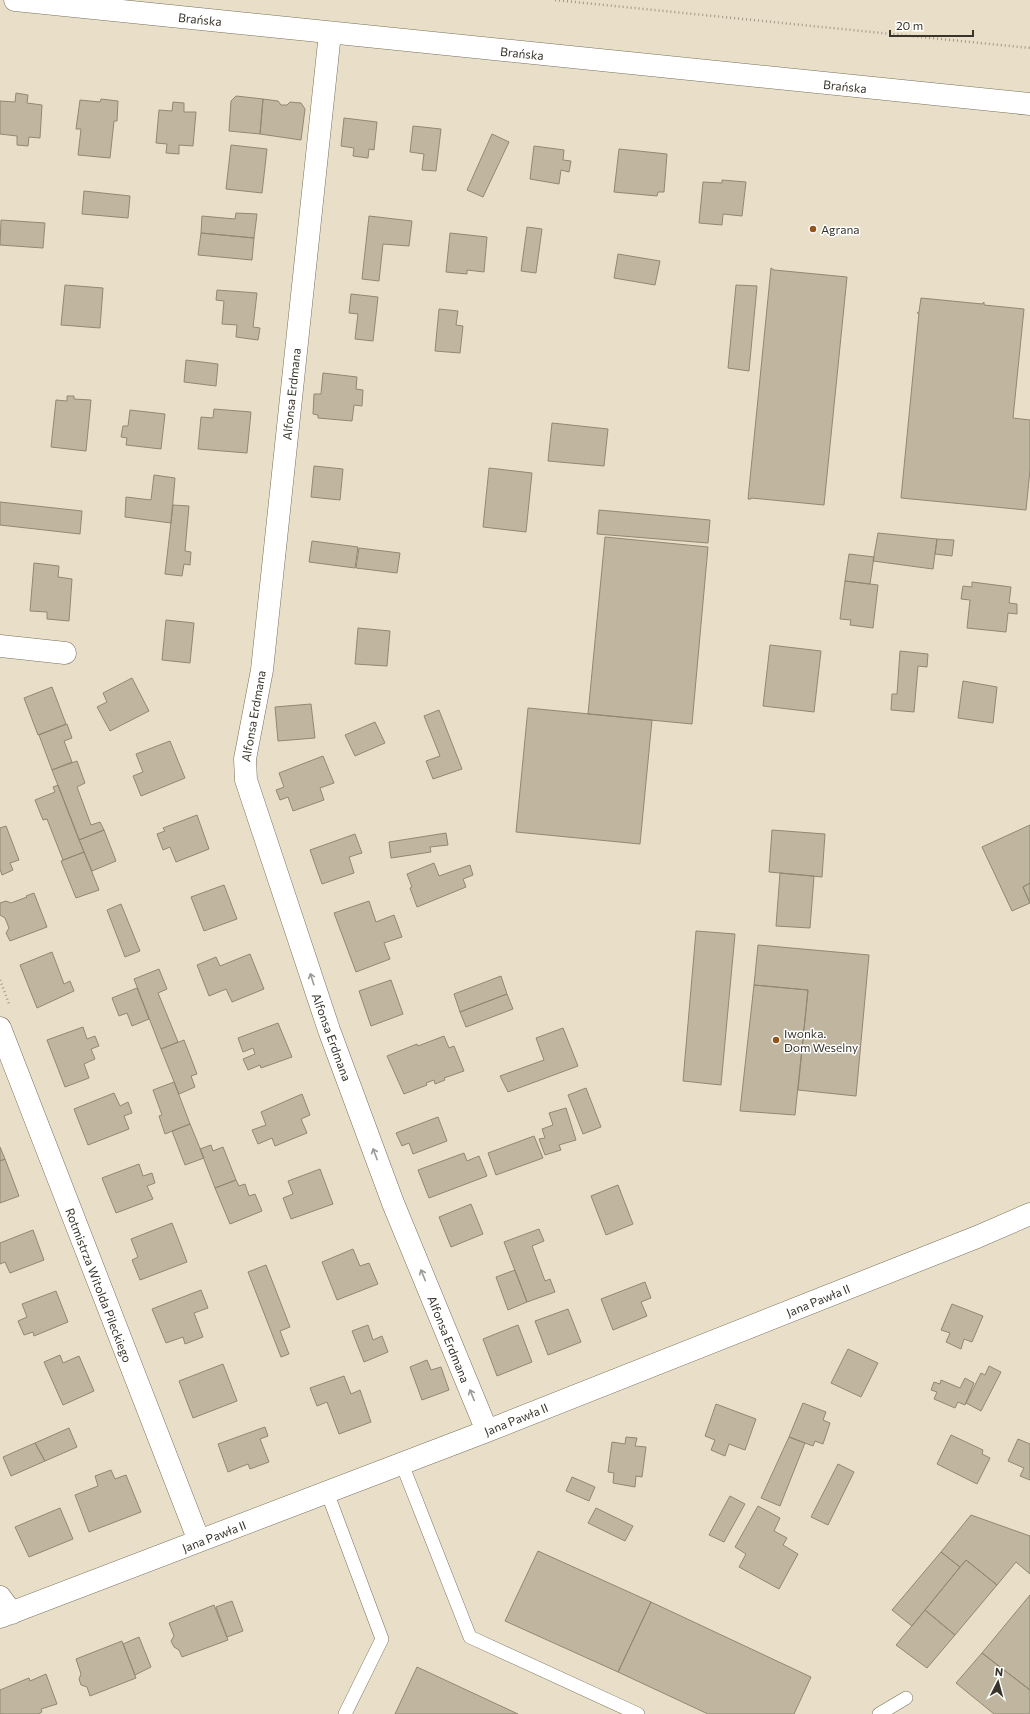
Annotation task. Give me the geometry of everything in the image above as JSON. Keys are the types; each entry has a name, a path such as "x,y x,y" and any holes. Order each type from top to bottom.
{"street":[{"name":"Brańska","path":"15,0 1030,104"},
{"name":"Alfonsa Erdmana","path":"330,33 262,670 244,769 246,780 329,1030 393,1203 487,1431"},
{"path":"0,646 65,653"},
{"name":"Rotmistrza Witolda Pileckiego","path":"0,1028 199,1542"},
{"name":"Jana Pawła II","path":"4,1609 199,1542 402,1464 977,1237 1030,1214"}],"lane":[{"path":"402,1464 470,1637 638,1714"},
{"path":"327,1492 382,1639 345,1714"},
{"path":"879,1714 906,1698"}],"path":[{"path":"555,0 1030,48"}],"building":[{"path":"16,93 28,95 27,103 42,105 40,138 29,137 28,146 17,145 17,136 0,134 0,101 15,102"},
{"path":"236,96 263,99 260,134 229,131 231,101"},
{"path":"101,99 118,101 117,121 114,121 110,158 78,155 81,129 76,129 80,100 100,102"},
{"path":"263,99 278,101 281,105 287,105 290,102 301,103 305,109 301,140 260,134"},
{"path":"173,102 184,103 184,112 196,112 193,146 179,145 179,154 166,153 167,144 156,143 159,110 172,111"},
{"path":"344,118 377,122 374,150 369,149 368,158 353,156 354,148 341,146"},
{"path":"413,126 441,129 436,171 422,170 424,154 410,152"},
{"path":"492,134 509,142 483,197 467,190"},
{"path":"231,145 267,149 262,193 226,189"},
{"path":"534,146 564,150 563,160 571,161 569,172 561,170 559,184 530,179"},
{"path":"619,149 667,154 664,192 658,192 657,196 614,192"},
{"path":"722,180 746,182 742,216 723,214 722,225 699,223 703,182 722,183"},
{"path":"84,191 130,196 128,218 82,214"},
{"path":"236,213 257,214 254,238 201,233 202,216 235,219"},
{"path":"369,216 412,221 409,246 383,244 379,281 362,279"},
{"path":"1,220 45,223 43,248 0,245"},
{"path":"527,227 542,229 536,273 521,271"},
{"path":"201,233 254,238 252,260 198,255"},
{"path":"450,233 487,237 484,272 467,270 467,274 446,272"},
{"path":"618,254 660,261 655,285 614,278"},
{"path":"771,268 774,270 847,277 824,505 751,498 748,499"},
{"path":"65,285 103,288 100,328 61,325"},
{"path":"736,285 757,286 749,371 728,368"},
{"path":"217,290 257,293 253,327 260,328 258,340 236,337 237,325 222,324 224,301 216,300"},
{"path":"351,294 378,297 373,341 355,339 358,314 349,313"},
{"path":"921,298 982,304 984,302 984,305 1024,309 1013,418 1030,420 1030,470 1026,510 901,498 919,313 917,313 919,312"},
{"path":"439,309 458,311 456,325 463,326 460,353 435,351"},
{"path":"186,360 218,364 216,386 184,382"},
{"path":"323,373 357,377 356,389 363,390 362,406 354,405 352,421 318,418 318,415 313,414 314,394 321,394"},
{"path":"67,396 74,396 74,399 91,400 86,451 51,447 56,400 67,401"},
{"path":"214,409 251,412 247,453 198,449 201,417 213,418"},
{"path":"130,410 165,414 161,449 126,445 127,438 121,437 123,426 128,426"},
{"path":"552,423 608,429 604,466 548,461"},
{"path":"314,466 343,469 340,500 311,497"},
{"path":"489,468 532,473 526,532 483,527"},
{"path":"154,475 175,478 171,523 125,517 126,497 151,500"},
{"path":"0,502 82,511 80,534 0,525"},
{"path":"173,505 189,506 185,551 191,552 190,565 184,564 182,576 165,574"},
{"path":"599,510 710,520 708,543 597,534"},
{"path":"878,533 937,539 933,569 873,561"},
{"path":"605,537 708,547 692,724 588,714"},
{"path":"937,539 954,540 952,556 935,554"},
{"path":"312,541 358,547 355,568 309,562"},
{"path":"359,548 400,553 397,573 356,568"},
{"path":"849,554 874,557 870,584 845,581"},
{"path":"34,563 59,566 58,577 72,579 69,621 47,619 47,612 30,611"},
{"path":"845,581 878,585 873,628 850,625 851,620 840,619"},
{"path":"972,582 1011,587 1009,603 1017,604 1017,614 1008,613 1006,632 967,628 970,600 961,599 963,586 972,587"},
{"path":"166,620 194,623 190,663 162,660"},
{"path":"358,628 390,631 387,666 355,664"},
{"path":"770,645 821,651 814,712 763,706"},
{"path":"900,651 928,654 927,667 918,666 914,712 891,710 892,694 897,694"},
{"path":"132,678 149,711 110,731 97,707 107,702 103,693"},
{"path":"963,681 997,687 993,723 958,718"},
{"path":"52,687 66,724 38,735 24,698"},
{"path":"311,704 315,738 278,741 275,707"},
{"path":"528,708 652,720 640,844 516,832"},
{"path":"439,710 462,769 433,779 426,761 440,756 424,716"},
{"path":"375,722 385,743 355,756 345,735"},
{"path":"67,724 72,738 64,741 72,762 52,770 39,735"},
{"path":"170,741 185,778 141,796 133,776 143,772 136,754"},
{"path":"323,756 334,783 320,788 324,800 293,811 288,797 280,800 276,790 284,787 279,773"},
{"path":"77,761 85,783 77,787 91,825 100,822 104,830 79,840 52,770"},
{"path":"58,785 84,852 63,860 47,819 43,820 35,800 55,792 53,787"},
{"path":"197,815 209,849 176,862 170,847 163,850 157,834 165,831 163,828"},
{"path":"1030,825 1030,883 1023,887 1030,903 1012,911 982,847"},
{"path":"6,826 19,860 10,863 13,870 2,875 0,869 0,828"},
{"path":"104,830 116,861 92,871 79,840"},
{"path":"772,830 825,834 822,877 769,872"},
{"path":"446,833 448,845 430,847 431,852 391,858 389,842"},
{"path":"355,834 362,853 349,857 354,873 322,884 310,850"},
{"path":"84,852 99,890 76,898 61,861"},
{"path":"434,863 439,876 470,865 473,875 463,879 466,887 417,907 407,874"},
{"path":"780,873 814,876 810,928 776,926"},
{"path":"1030,883 1030,903 1023,887"},
{"path":"224,885 237,919 204,931 191,897"},
{"path":"34,893 47,927 10,941 6,933 9,928 5,918 0,915 0,903 6,901 11,903"},
{"path":"369,901 376,922 394,915 402,937 384,943 390,959 356,972 334,913"},
{"path":"121,904 140,951 125,957 107,910"},
{"path":"696,931 735,934 721,1085 683,1081"},
{"path":"758,945 869,955 856,1096 798,1090 808,990 754,985"},
{"path":"52,952 64,984 70,981 74,991 37,1008 20,965"},
{"path":"250,954 264,989 232,1002 226,989 209,996 197,965 216,957 220,966"},
{"path":"159,969 167,989 158,993 178,1042 161,1049 134,979"},
{"path":"501,976 507,994 460,1012 454,994"},
{"path":"391,980 403,1014 371,1026 359,991"},
{"name":"Iwonka. Dom Weselny","path":"754,985 808,990 795,1115 740,1111"},
{"path":"137,988 149,1019 132,1026 127,1013 119,1016 112,998"},
{"path":"507,994 513,1009 466,1027 460,1012"},
{"path":"278,1023 292,1057 261,1068 260,1065 248,1070 243,1059 255,1054 253,1048 243,1052 238,1038"},
{"path":"83,1027 87,1039 95,1036 99,1046 91,1049 95,1059 84,1064 89,1078 65,1087 47,1040"},
{"path":"563,1028 578,1066 508,1092 500,1076 544,1060 536,1038"},
{"path":"444,1036 449,1048 454,1046 464,1071 444,1078 445,1080 435,1084 434,1080 426,1083 427,1085 404,1094 387,1056 417,1044 418,1046"},
{"path":"184,1040 197,1074 191,1076 195,1087 179,1094 161,1049"},
{"path":"174,1082 190,1124 165,1134 159,1116 162,1115 153,1090"},
{"path":"586,1088 601,1127 583,1134 568,1095"},
{"path":"114,1093 120,1106 128,1102 132,1113 124,1116 129,1129 88,1145 74,1109"},
{"path":"302,1094 310,1115 301,1119 307,1133 275,1146 272,1138 258,1144 252,1130 266,1125 261,1112"},
{"path":"566,1108 576,1140 559,1145 561,1150 545,1155 539,1139 545,1138 542,1129 553,1125 549,1113"},
{"path":"438,1117 447,1141 413,1154 409,1143 402,1146 396,1133"},
{"path":"190,1124 204,1158 185,1165 172,1131"},
{"path":"534,1136 543,1158 496,1175 488,1153"},
{"path":"211,1145 213,1151 223,1147 236,1180 215,1188 200,1149"},
{"path":"0,1147 5,1159 0,1161"},
{"path":"464,1153 467,1161 479,1156 487,1176 429,1198 418,1170"},
{"path":"5,1159 19,1196 0,1203 0,1161"},
{"path":"139,1164 143,1176 152,1173 155,1183 147,1186 153,1199 116,1213 102,1178"},
{"path":"320,1169 333,1204 291,1219 283,1198 293,1194 288,1181"},
{"path":"236,1180 239,1186 245,1184 249,1196 255,1194 262,1211 230,1224 215,1188"},
{"path":"618,1185 633,1224 606,1235 591,1196"},
{"path":"471,1204 483,1234 451,1247 439,1217"},
{"path":"172,1223 187,1262 140,1280 132,1260 138,1257 131,1239"},
{"path":"539,1229 544,1241 532,1246 545,1281 550,1279 555,1292 527,1302 504,1242"},
{"path":"33,1230 44,1260 10,1273 5,1262 0,1264 0,1243"},
{"path":"353,1249 360,1266 369,1263 378,1284 337,1300 322,1262"},
{"path":"266,1265 290,1327 280,1331 289,1354 281,1357 248,1272"},
{"path":"515,1270 527,1302 508,1310 496,1277"},
{"path":"645,1282 651,1298 641,1302 647,1316 613,1330 601,1299"},
{"path":"201,1290 208,1308 194,1313 203,1337 185,1344 183,1337 166,1343 152,1309"},
{"path":"56,1291 68,1322 34,1336 33,1332 24,1335 18,1321 27,1317 22,1304"},
{"path":"952,1304 983,1316 972,1342 964,1339 961,1349 946,1342 950,1333 941,1330"},
{"path":"568,1309 581,1342 548,1355 535,1321"},
{"path":"368,1325 373,1340 382,1336 388,1352 364,1362 352,1331"},
{"path":"518,1325 532,1362 497,1376 483,1339"},
{"path":"848,1349 878,1363 861,1397 831,1383"},
{"path":"60,1355 63,1363 79,1356 94,1391 63,1405 44,1362"},
{"path":"427,1360 431,1370 441,1367 449,1390 422,1400 410,1367"},
{"path":"223,1364 237,1401 193,1418 179,1381"},
{"path":"989,1366 1001,1372 981,1411 966,1403 981,1373 985,1375"},
{"path":"344,1376 351,1394 360,1390 371,1422 339,1434 327,1402 317,1406 310,1388"},
{"path":"965,1378 974,1383 965,1405 958,1402 955,1408 934,1399 937,1392 931,1390 934,1382 940,1384 941,1380 960,1388"},
{"path":"803,1403 826,1412 823,1420 830,1423 823,1444 815,1441 813,1446 789,1437"},
{"path":"716,1404 756,1419 745,1450 729,1444 725,1456 711,1450 715,1440 705,1436"},
{"path":"265,1427 268,1436 260,1439 269,1462 250,1469 248,1464 228,1472 218,1444"},
{"path":"69,1428 77,1447 45,1461 35,1443"},
{"path":"951,1435 983,1450 982,1454 990,1458 977,1484 937,1464"},
{"path":"626,1437 637,1438 635,1446 646,1447 642,1477 636,1476 635,1487 613,1483 614,1473 608,1472 612,1442 625,1444"},
{"path":"789,1437 805,1443 780,1506 761,1498"},
{"path":"1018,1439 1030,1444 1030,1480 1020,1476 1024,1468 1008,1461"},
{"path":"35,1443 45,1461 11,1476 3,1457"},
{"path":"838,1464 854,1472 828,1525 811,1517"},
{"path":"111,1470 115,1479 126,1475 141,1512 89,1532 75,1495 98,1486 95,1476"},
{"path":"572,1477 595,1487 589,1501 566,1491"},
{"path":"730,1496 745,1504 724,1542 709,1535"},
{"path":"758,1506 780,1518 774,1531 787,1538 783,1545 798,1554 779,1589 739,1567 746,1554 735,1547"},
{"path":"60,1508 73,1539 29,1557 15,1527"},
{"path":"596,1508 633,1526 625,1541 588,1523"},
{"path":"971,1515 1030,1536 1030,1574 1016,1562 997,1585 966,1560 960,1567 941,1552"},
{"path":"538,1551 651,1602 618,1672 505,1621"},
{"path":"941,1552 960,1567 912,1626 892,1610"},
{"path":"966,1560 997,1585 955,1635 925,1610"},
{"path":"1030,1595 1030,1690 982,1653"},
{"path":"232,1601 243,1631 227,1637 216,1607"},
{"path":"651,1602 811,1677 794,1714 708,1714 618,1672"},
{"path":"214,1605 228,1640 182,1657 179,1650 174,1647 171,1641 174,1636 169,1623"},
{"path":"925,1610 955,1635 927,1668 896,1645"},
{"path":"139,1637 151,1667 135,1675 123,1644"},
{"path":"122,1641 136,1678 90,1696 87,1687 81,1685 79,1679 81,1674 76,1659"},
{"path":"982,1653 1030,1690 1030,1714 994,1714 956,1683"},
{"path":"417,1667 518,1714 395,1714"},
{"path":"46,1674 57,1704 41,1709 42,1712 38,1714 0,1714 0,1690 29,1678 30,1681"}],"place":[{"name":"Agrana","path":"813,229"},
{"name":"Iwonka. Dom Weselny","path":"776,1040"}]}
